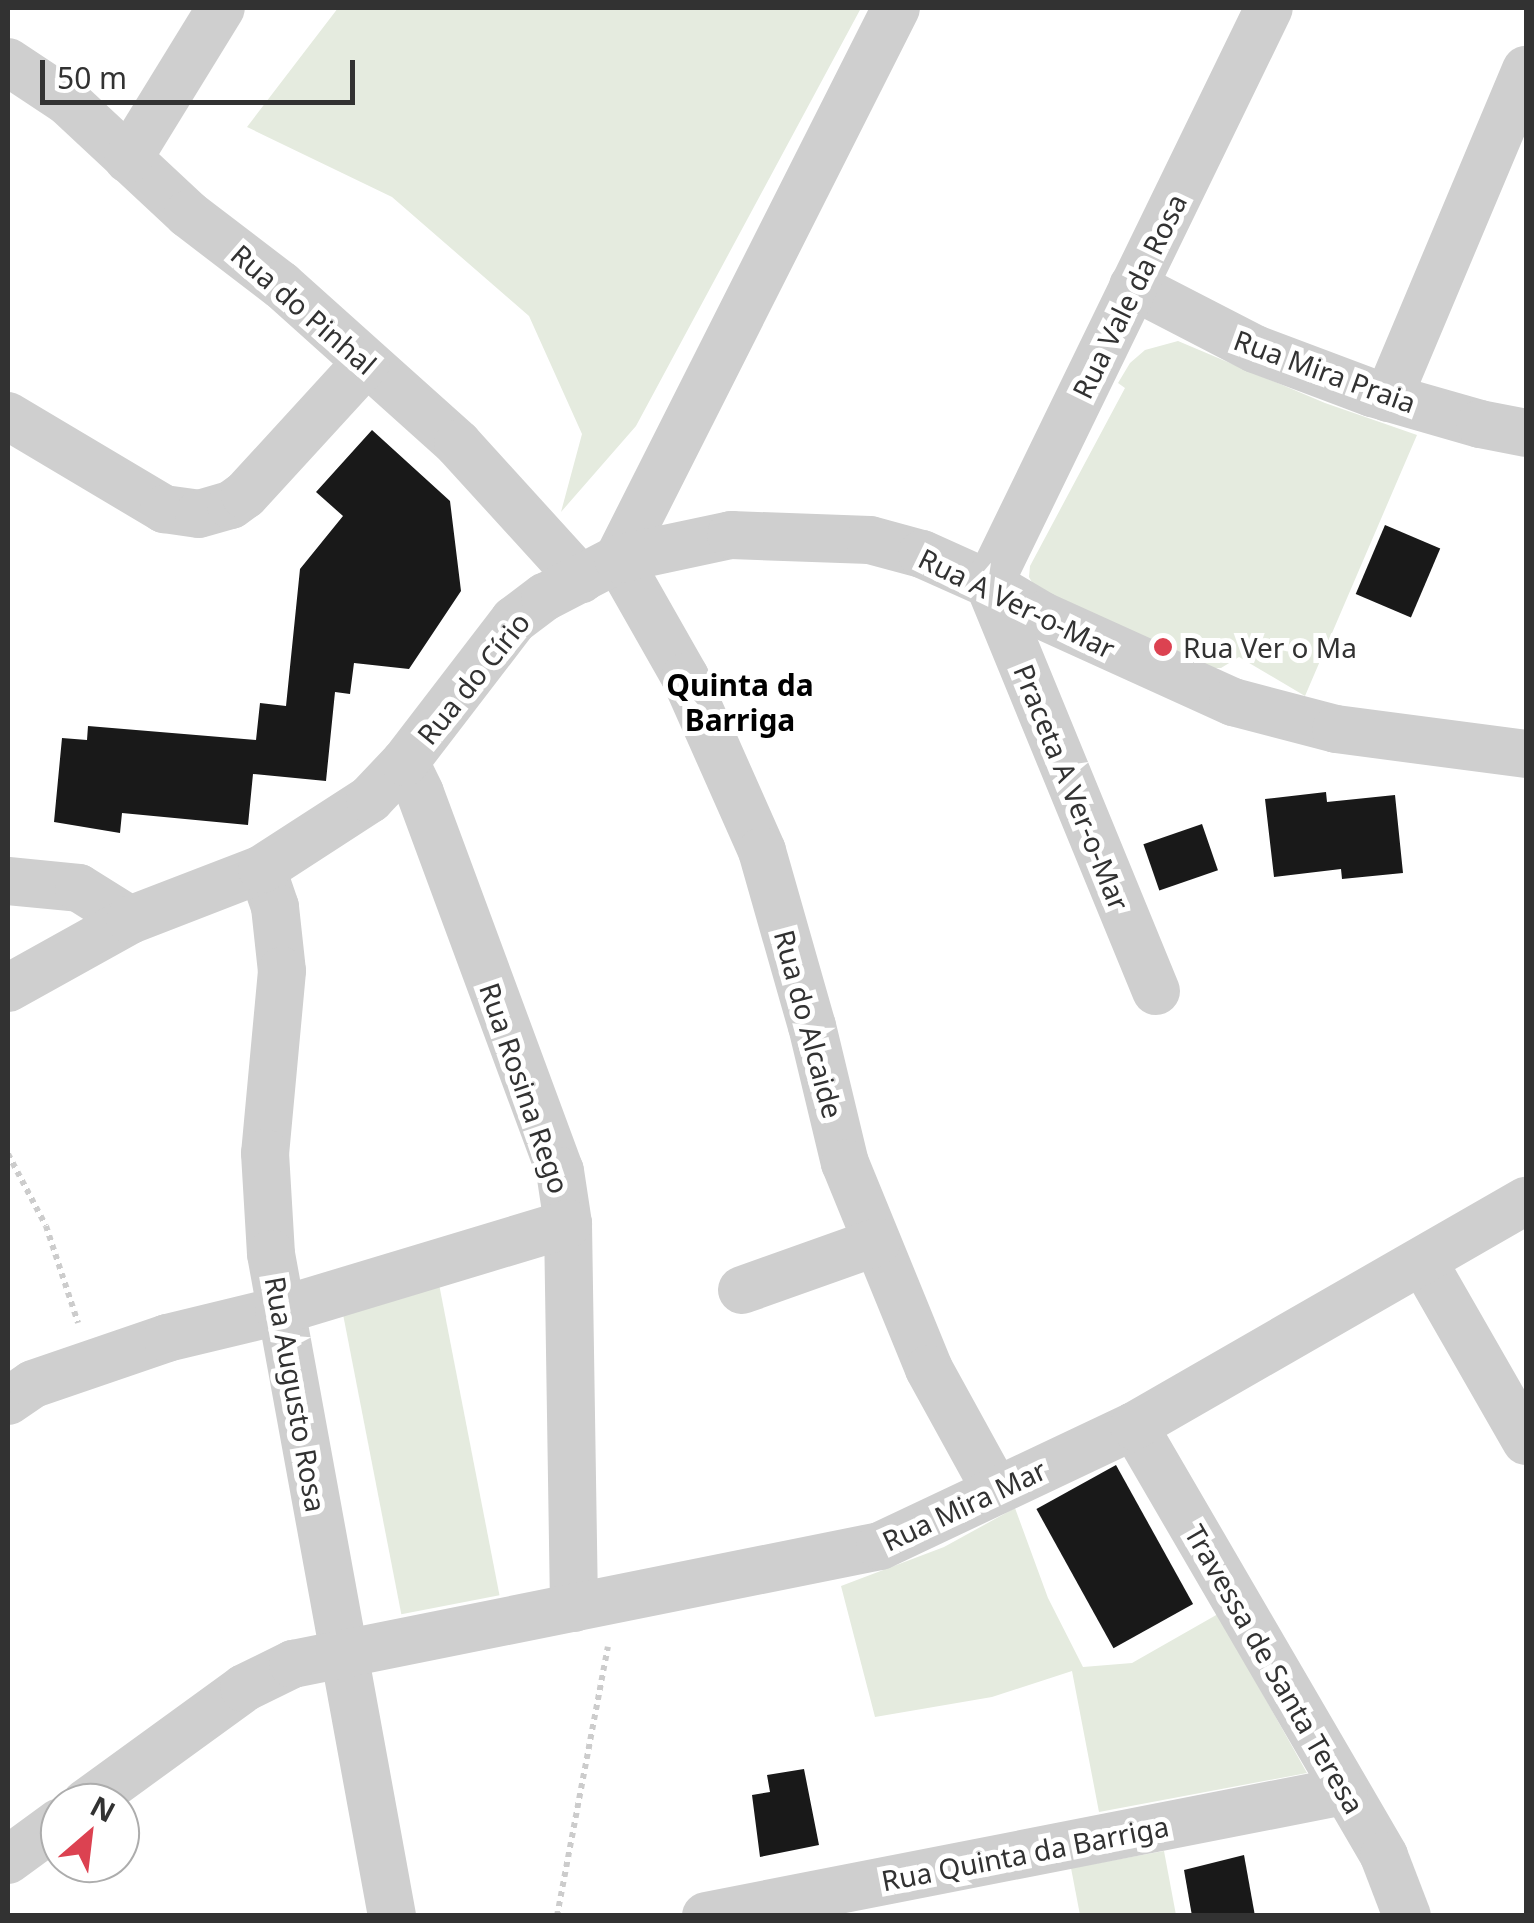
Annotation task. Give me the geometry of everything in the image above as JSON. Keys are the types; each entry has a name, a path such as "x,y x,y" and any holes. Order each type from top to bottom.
{"street":[{"path":"128,160 221,8"},
{"path":"599,569 896,8"},
{"name":"Rua Vale da Rosa","path":"989,584 1269,8"},
{"name":"Rua do Pinhal","path":"8,62 67,100 188,214 281,285 599,569"},
{"path":"1388,398 1526,70"},
{"name":"Rua Mira Praia","path":"1133,286 1255,349 1388,398 1526,433"},
{"path":"8,416 164,509 199,514 231,505 245,495 366,363"},
{"name":"Rua A Ver-o-Mar","path":"599,569 731,534 870,540 922,554 989,584 1041,616 1233,702 1336,729 1526,754"},
{"name":"Rua do Círio","path":"8,988 130,920 262,869 370,799 405,762 514,620 544,597 599,569"},
{"name":"Rua do Alcaide","path":"599,569 685,677 762,851 812,1026 845,1163 929,1369 996,1492"},
{"name":"Praceta A Ver-o-Mar","path":"989,584 1156,991"},
{"name":"Rua Rosina Rego","path":"405,762 420,793 560,1172 568,1224 596,1604"},
{"name":"Rua Augusto Rosa","path":"262,869 276,917 282,971 265,1154 265,1200 279,1311 392,1916"},
{"path":"8,881 79,888 130,920"},
{"name":"Rua Mira Mar","path":"114,1783 266,1674 880,1546 1134,1426 1526,1201"},
{"path":"8,1400 33,1384 167,1338 279,1311 568,1224"},
{"path":"742,1290 877,1242"},
{"path":"1424,1263 1526,1440"},
{"name":"Travessa de Santa Teresa","path":"1134,1426 1384,1856 1407,1916"},
{"name":"Rua Quinta da Barriga","path":"706,1916 1344,1790"},
{"path":"8,1860 40,1837"}],"path":[{"path":"8,1154 46,1226 91,1364"},
{"path":"556,1916 596,1604"}],"shaded area":[{"path":"338,8 861,8 636,426 561,512 582,434 529,316 392,197 247,127"},
{"path":"1178,341 1325,403 1417,435 1305,696 1239,657 1221,668 1209,668 1034,586 1029,577 1030,566 1125,388 1118,383 1130,363 1145,350"},
{"path":"439,1284 499,1595 401,1614 341,1303"},
{"path":"1015,1508 1048,1598 1083,1667 1132,1663 1218,1614 1307,1773 1099,1812 1072,1671 992,1697 875,1717 841,1586 944,1547"},
{"path":"1164,1851 1176,1915 1080,1915 1071,1868"}],"building":[{"path":"372,430 450,501 461,591 409,669 354,663 350,694 335,692 326,781 253,774 248,825 122,813 120,833 54,822 62,738 87,740 88,726 256,740 260,703 286,706 300,569 343,516 316,492"},
{"path":"1385,525 1440,548 1411,617 1356,594"},
{"path":"1326,792 1327,802 1395,795 1403,873 1342,879 1341,869 1274,877 1265,799"},
{"path":"1202,824 1218,870 1159,891 1143,844"},
{"path":"1116,1465 1193,1604 1113,1648 1036,1509"},
{"path":"804,1769 819,1845 760,1857 752,1795 770,1792 767,1775"},
{"path":"1244,1855 1255,1916 1192,1916 1184,1870"}],"place":[{"name":"Rua Ver o Ma","path":"1163,647"}],"district":[{"name":"Quinta da Barriga","path":"740,702"}]}
